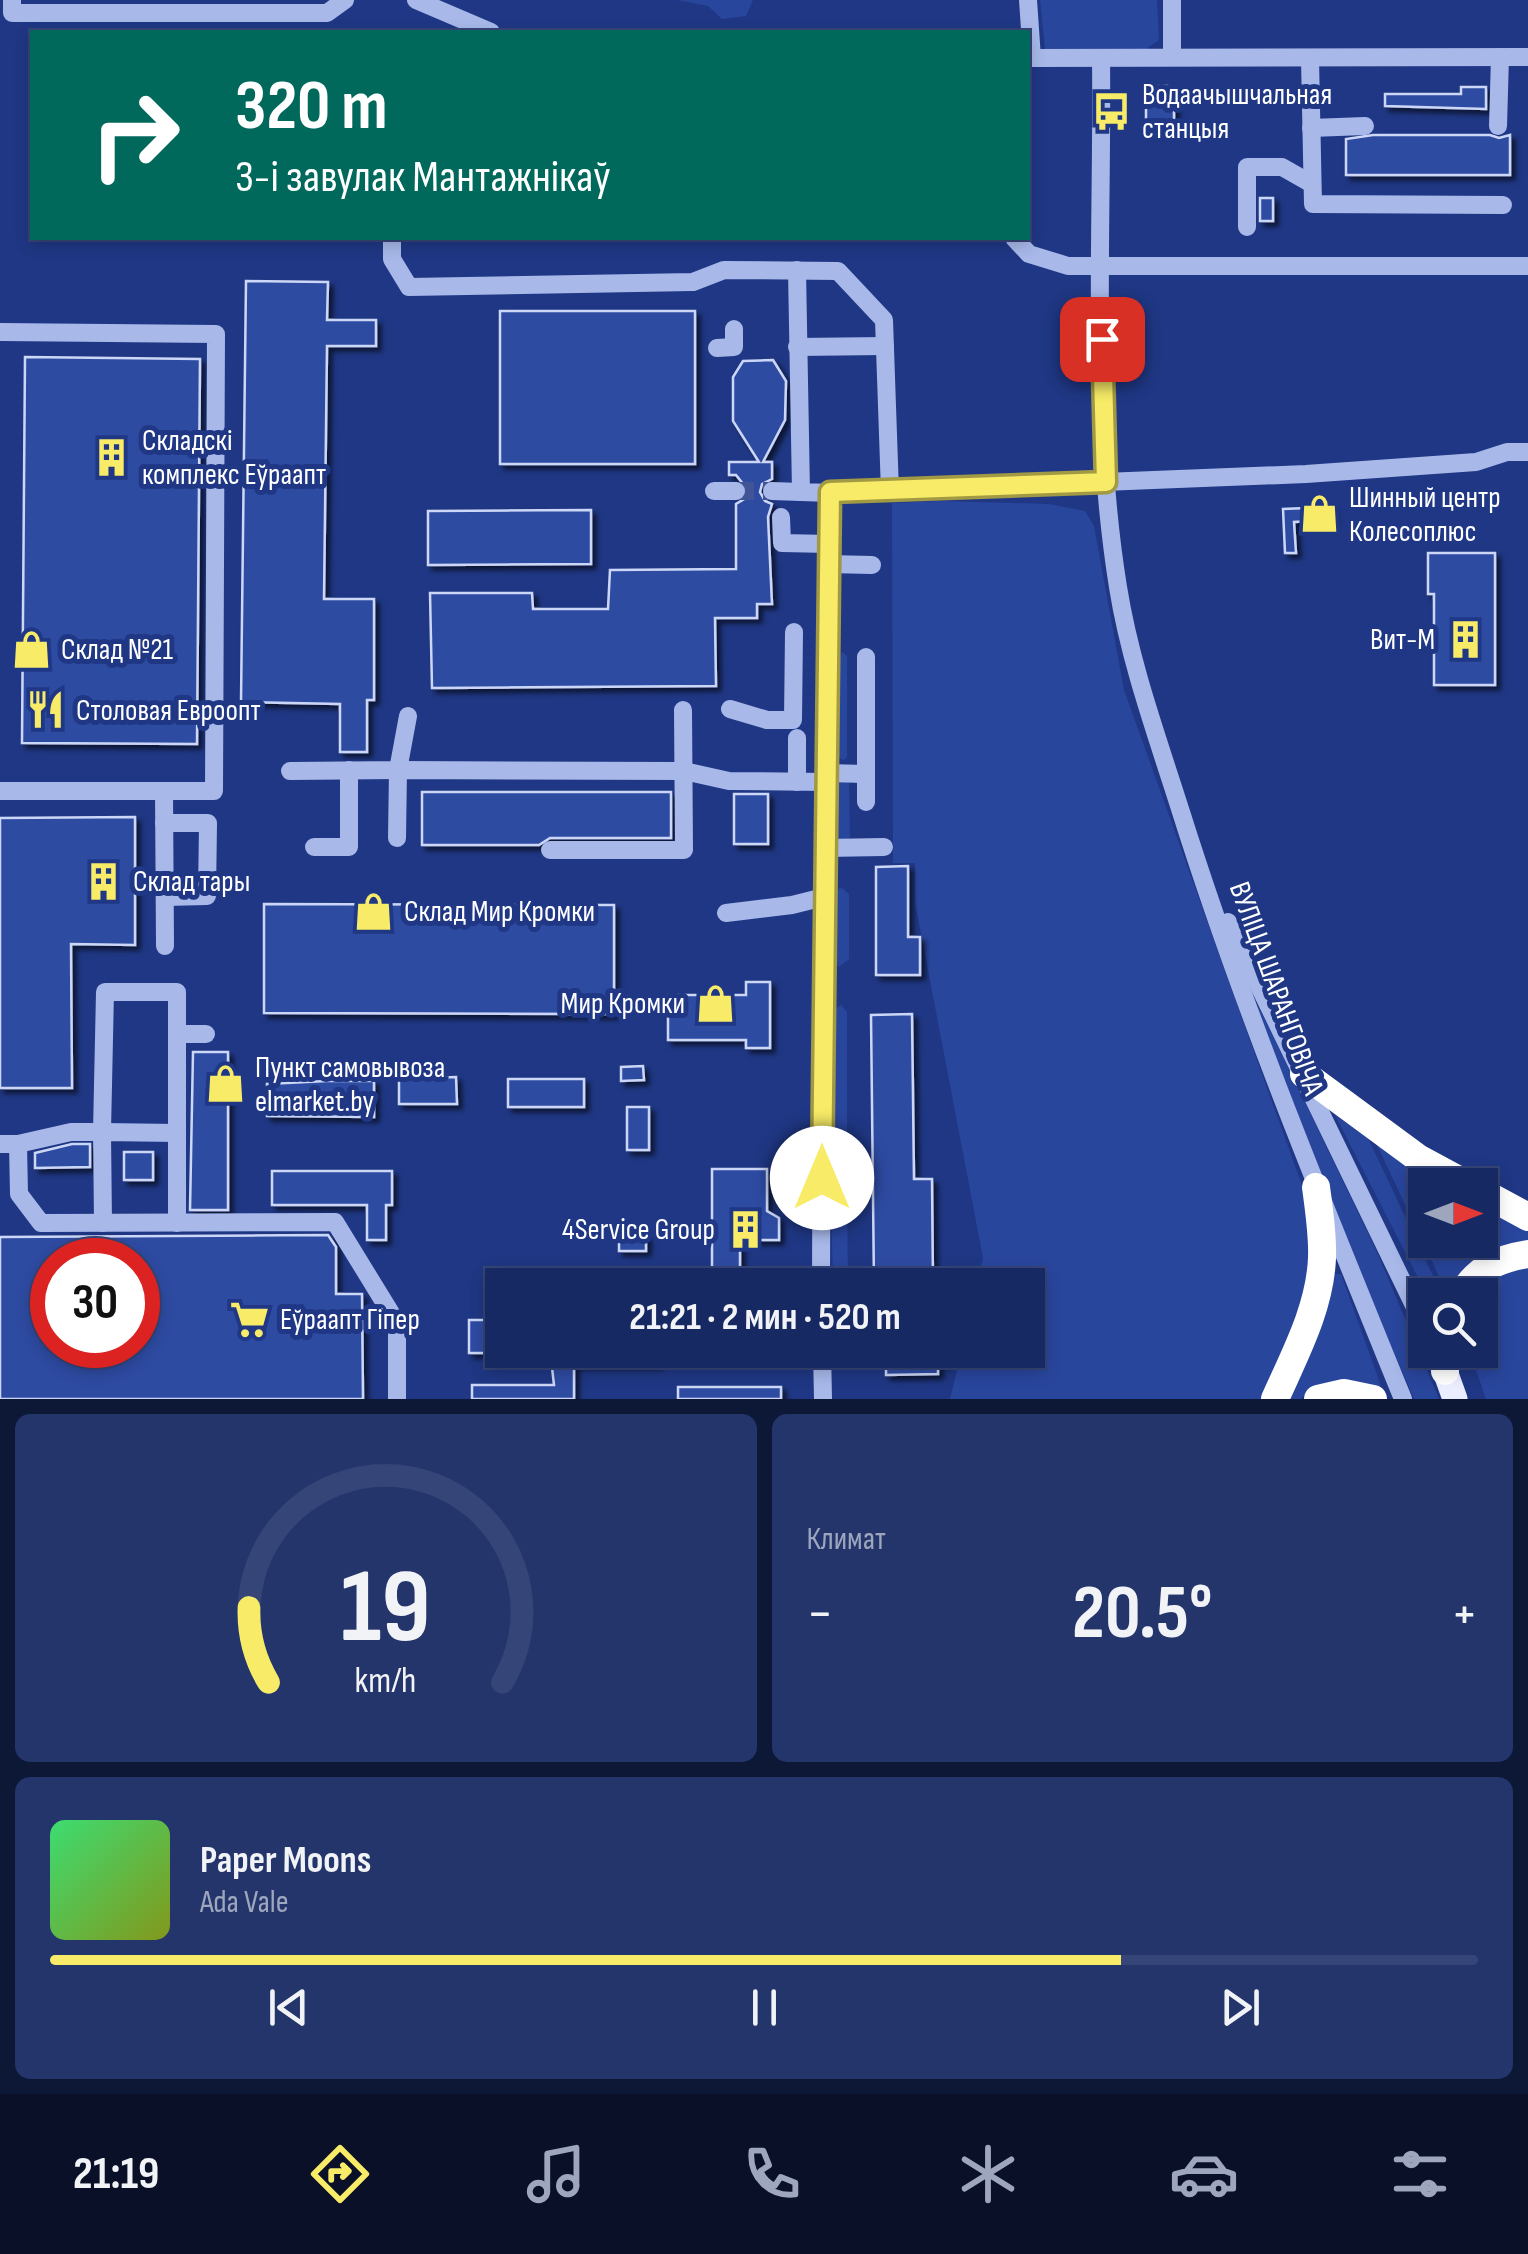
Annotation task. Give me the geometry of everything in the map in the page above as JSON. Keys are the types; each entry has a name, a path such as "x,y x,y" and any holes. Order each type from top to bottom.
{"highway":[{"path":"1304,1074 1437,1168"},
{"path":"1275,1399 1306,1332 1318,1283 1322,1257 1316,1187"},
{"path":"1498,1201 1528,1217"},
{"path":"1473,1278 1493,1262 1528,1254"},
{"path":"1318,1399 1344,1392 1372,1399"}],"main road":[{"path":"1445,1368 1455,1399"}],"street":[{"path":"12,0 12,14 327,13 343,1"},
{"path":"416,0 485,30"},
{"path":"1028,0 1029,30"},
{"path":"1172,0 1172,57"},
{"path":"1498,126 1500,57"},
{"path":"1030,58 1528,57"},
{"path":"1101,58 1100,267 1106,482 1118,589 1140,680 1196,859"},
{"path":"1310,59 1313,204 1503,205"},
{"path":"1311,128 1366,126"},
{"path":"1247,226 1247,167 1282,167 1312,184"},
{"path":"392,240 392,258 409,286 693,282 724,270 838,271 884,320 890,492"},
{"path":"1016,240 1029,254 1050,262 1100,267 1528,266"},
{"path":"797,270 801,492"},
{"path":"717,348 734,347 734,329"},
{"path":"0,332 216,334 214,792 0,791"},
{"path":"797,347 885,346"},
{"path":"772,492 890,492 1106,482 1476,462 1507,452 1528,452"},
{"path":"714,490 736,491"},
{"path":"822,1268 830,492"},
{"path":"781,518 782,543 830,544"},
{"path":"828,564 872,565"},
{"path":"794,632 798,782"},
{"path":"866,658 866,802"},
{"path":"730,709 795,729 827,719"},
{"path":"550,850 684,850 683,710"},
{"path":"397,838 398,770 408,716"},
{"path":"314,847 349,846 349,770"},
{"path":"290,771 684,771 729,780 798,782 866,774"},
{"path":"164,791 165,946"},
{"path":"164,823 208,823 207,896 165,896"},
{"path":"825,848 884,848"},
{"name":"ВУЛІЦА ШАРАНГОВІЧА","path":"1196,859 1408,1292"},
{"name":"ВУЛІЦА ШАРАНГОВІЧА","path":"1196,859 1250,1016 1402,1399"},
{"path":"726,913 792,906 824,897"},
{"path":"103,1223 104,992 178,992 177,1223"},
{"path":"178,1034 206,1034"},
{"path":"177,1133 71,1132 9,1144 19,1194 41,1223 335,1222 397,1323 397,1399"},
{"path":"822,1368 823,1399"}],"shaded area":[{"path":"678,0 753,0 746,16 722,19 708,6"},
{"path":"1040,0 1157,0 1159,40 1146,49 1057,57 1045,49"},
{"path":"892,503 1049,504 1085,511 1094,526 1124,690 1312,1213 1314,1279 1265,1399 950,1399 958,1368 1045,1368 1045,1268 981,1268 983,1258 915,902 915,863 893,863"},
{"path":"843,652 847,656 844,760 839,758 838,656"},
{"path":"841,781 849,781 850,837 836,841 832,838 832,792"},
{"path":"842,888 849,894 849,959 839,967 831,961 832,890"},
{"path":"841,1005 847,1012 847,1151 844,1156 833,1157 829,1012"},
{"path":"1257,1009 1376,1250 1408,1326 1408,1368 1426,1368 1439,1399 1414,1399 1356,1263"},
{"path":"1335,1115 1368,1138 1408,1223 1408,1258"},
{"path":"1376,1143 1422,1168 1408,1168 1408,1211"},
{"path":"841,1192 847,1196 848,1268 833,1268 831,1196"},
{"path":"1498,1208 1528,1224 1528,1246 1476,1278 1440,1278 1430,1258 1498,1258"},
{"path":"1408,1258 1425,1258 1434,1278 1418,1278"},
{"path":"1528,1261 1528,1399 1486,1399 1475,1368 1498,1368 1498,1278 1495,1278"},
{"path":"1331,1274 1341,1274 1381,1386 1311,1388 1301,1399 1285,1399"}],"building":[{"path":"1146,86 1174,86 1174,124 1146,124"},
{"path":"1461,87 1486,87 1486,109 1385,106 1385,94 1461,94"},
{"path":"1373,135 1510,135 1510,175 1346,175 1346,139"},
{"path":"1260,198 1273,198 1273,221 1260,221"},
{"path":"246,281 328,282 327,320 376,320 376,346 327,346 324,599 374,599 374,700 367,700 367,752 340,752 340,704 241,702"},
{"path":"500,311 695,311 695,464 500,464"},
{"name":"Складскі комплекс Еўраапт","path":"25,357 200,359 197,744 22,743"},
{"path":"773,360 786,381 785,420 763,462 772,462 772,479 762,484 760,492 772,504 768,517 772,604 757,604 757,618 715,618 716,686 432,688 430,593 532,593 533,609 608,609 610,570 736,569 736,504 746,498 748,490 736,475 729,475 729,462 759,462 733,421 733,377 743,361"},
{"path":"1331,507 1332,520 1294,522 1296,553 1285,553 1283,509"},
{"path":"591,510 591,564 428,565 428,511"},
{"name":"Вит-М","path":"1428,553 1495,553 1495,685 1434,685 1434,594 1428,594"},
{"path":"422,792 671,792 671,838 550,838 539,845 422,845"},
{"path":"734,794 768,794 768,844 734,844"},
{"path":"135,817 135,945 71,944 72,1088 0,1088 0,818"},
{"path":"908,866 908,937 920,937 920,975 876,975 876,867"},
{"path":"264,904 614,905 614,1014 264,1013"},
{"path":"746,982 770,982 770,1048 746,1048 746,1040 668,1040 668,995 746,995"},
{"path":"912,1014 914,1179 932,1179 933,1268 874,1268 871,1015"},
{"path":"193,1052 228,1052 228,1210 190,1210"},
{"path":"643,1066 644,1080 621,1081 621,1067"},
{"path":"456,1077 457,1104 399,1104 399,1079"},
{"path":"508,1079 584,1079 584,1107 508,1107"},
{"path":"374,1081 374,1117 267,1116 267,1084"},
{"path":"627,1107 649,1107 649,1150 627,1150"},
{"path":"90,1144 90,1167 35,1168 35,1153"},
{"path":"124,1152 153,1152 153,1180 124,1180"},
{"name":"4Service Group","path":"712,1169 767,1169 767,1211 779,1218 779,1240 740,1240 740,1268 712,1268"},
{"path":"272,1171 392,1171 392,1205 386,1205 386,1240 367,1240 367,1205 272,1205"},
{"path":"619,1226 646,1226 646,1251 619,1251"},
{"name":"Еўраапт Гіпер","path":"328,1235 336,1247 336,1294 362,1294 363,1399 0,1399 0,1237"},
{"path":"469,1320 485,1320 485,1353 469,1353"},
{"path":"552,1368 574,1368 574,1399 472,1399 472,1385 554,1385"},
{"path":"886,1368 938,1368 938,1374 886,1375"},
{"path":"678,1387 781,1387 781,1399 678,1399"}],"tunnel":[{"path":"736,491 772,491"}],"place":[{"name":"Водаачышчальная станцыя","path":"1112,111"},
{"name":"Складскі комплекс Еўраапт","path":"112,457"},
{"name":"Шинный центр Колесоплюс","path":"1319,514"},
{"name":"Вит-М","path":"1465,639"},
{"name":"Склад №21","path":"31,649"},
{"name":"Столовая Евроопт","path":"46,710"},
{"name":"Склад тары","path":"103,881"},
{"name":"Склад Мир Кромки","path":"374,911"},
{"name":"Мир Кромки","path":"715,1003"},
{"name":"Пункт самовывоза elmarket.by","path":"225,1084"},
{"name":"4Service Group","path":"745,1229"},
{"name":"Еўраапт Гіпер","path":"250,1319"}],"route":[{"path":"822,1178 830,492 1106,482 1102,339"}]}
